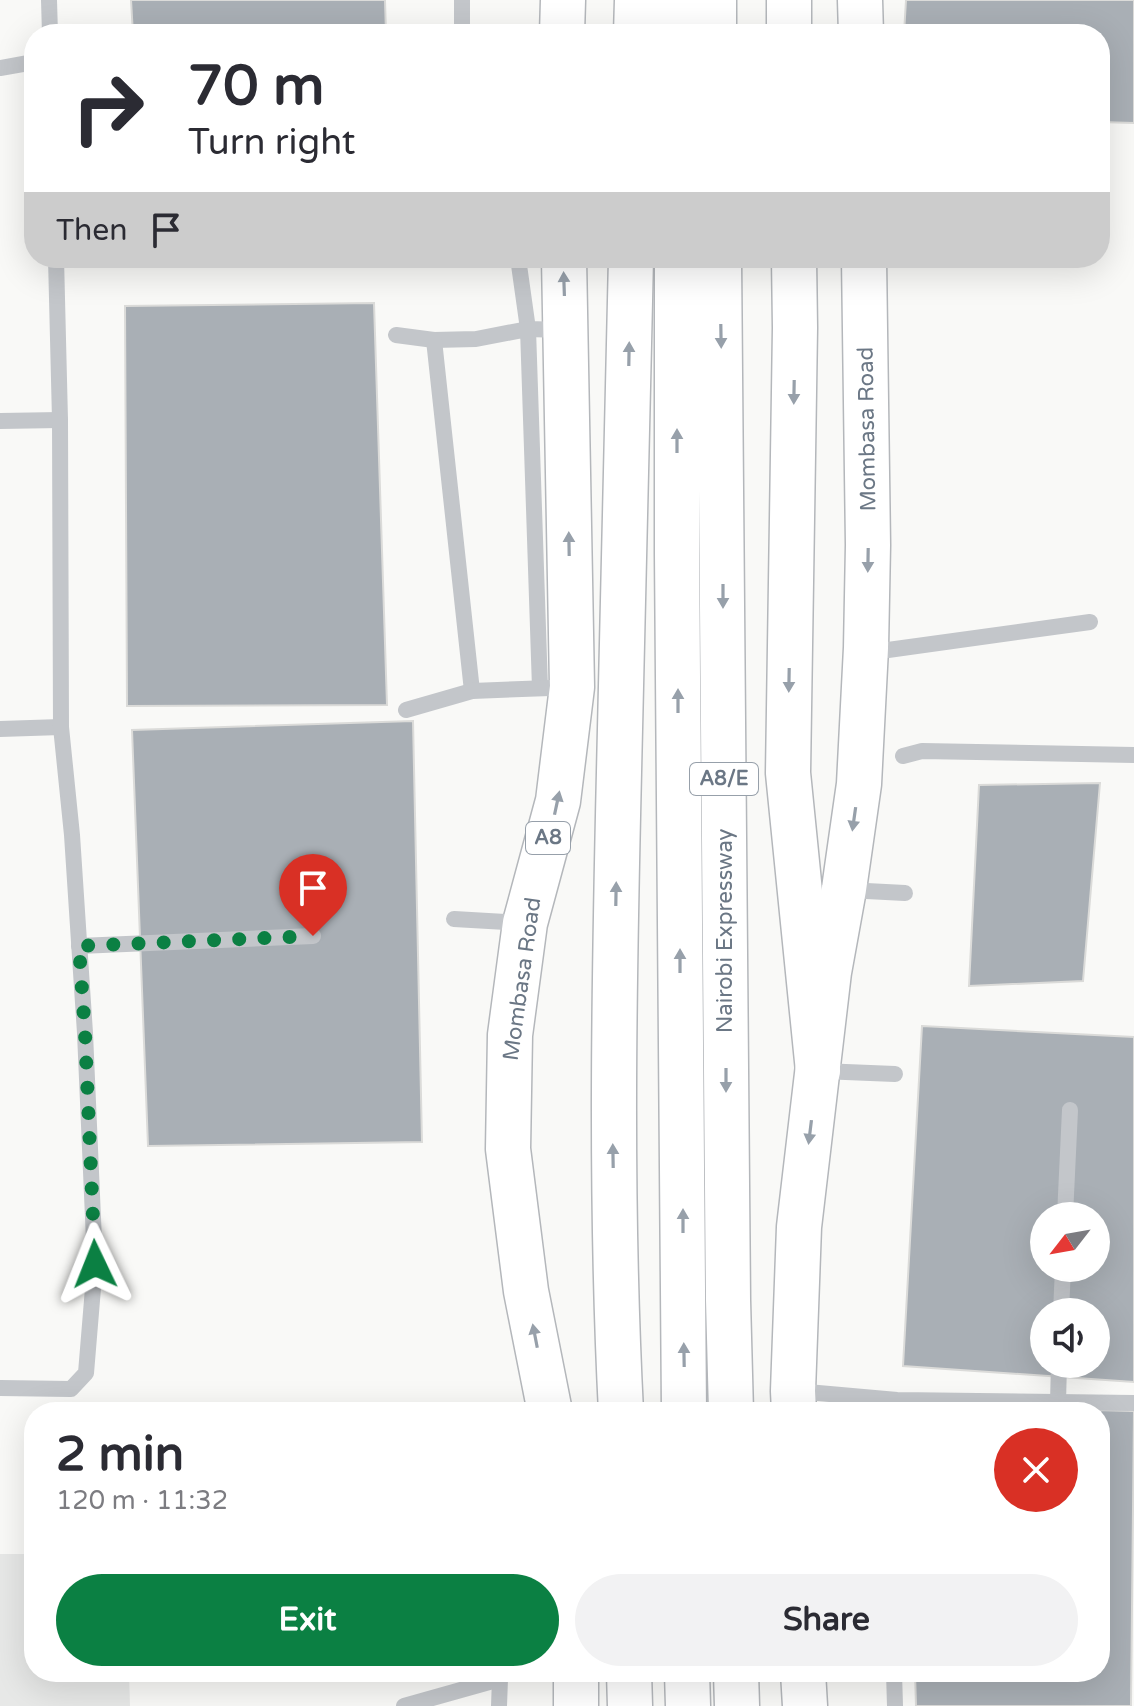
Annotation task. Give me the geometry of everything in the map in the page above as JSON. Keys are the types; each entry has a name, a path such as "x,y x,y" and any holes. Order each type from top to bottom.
{"highway":[{"path":"562,24 563,0"},
{"path":"636,24 637,0"},
{"path":"674,0 675,24"},
{"path":"714,0 714,24"},
{"path":"789,0 789,24"},
{"path":"860,0 861,24"},
{"name":"Mombasa Road","path":"548,1402 526,1291 508,1149 510,1035 525,923 558,801 547,329 562,268"},
{"path":"620,1402 613,1158 613,1000 631,268"},
{"name":"Nairobi Expressway","path":"677,268 684,1402"},
{"name":"Nairobi Expressway","path":"719,268 731,1402"},
{"path":"794,268 788,773 818,1071"},
{"name":"Mombasa Road","path":"793,1401 799,1227 829,972 859,784 868,545 864,268"},
{"path":"576,1682 576,1706"},
{"path":"629,1682 630,1706"},
{"path":"687,1682 688,1706"},
{"path":"736,1682 737,1706"},
{"path":"804,1682 805,1706"}],"lane":[{"path":"49,0 50,24"},
{"path":"462,0 462,24"},
{"path":"0,68 24,64"},
{"path":"0,1388 71,1389 86,1373 95,1264 85,1033 72,835 61,727 56,268"},
{"path":"396,335 434,340 476,339 547,329 522,268"},
{"path":"434,340 472,691"},
{"path":"0,421 60,420"},
{"path":"866,648 888,650 1090,622"},
{"path":"406,710 472,691 556,687"},
{"path":"0,729 61,727"},
{"path":"903,756 922,751 1134,755"},
{"path":"844,889 905,893"},
{"path":"454,919 525,923"},
{"path":"79,946 313,936"},
{"path":"818,1071 895,1074"},
{"path":"1066,1202 1070,1110"},
{"path":"793,1401 1058,1402 1059,1378"},
{"path":"1110,1403 1134,1403"},
{"path":"404,1706 482,1682"},
{"path":"499,1706 501,1682"},
{"path":"894,1682 895,1706"}],"shaded area":[{"path":"0,1554 24,1554 24,1682 129,1682 130,1706 0,1706"}],"building":[{"path":"131,0 385,0 386,24 132,24"},
{"path":"906,0 1134,0 1134,123 1110,122 1110,24 905,24"},
{"path":"374,303 387,705 127,706 125,306"},
{"path":"413,721 422,1142 148,1146 132,730"},
{"path":"1100,783 1083,981 969,986 979,785"},
{"path":"922,1026 1134,1037 1134,1382 1076,1378 1110,1378 1110,1298 1030,1298 1030,1375 903,1366"},
{"path":"1110,1410 1134,1411 1131,1706 916,1706 915,1682 1110,1682"}],"route":[{"path":"95,1264 79,946 313,936"}]}
